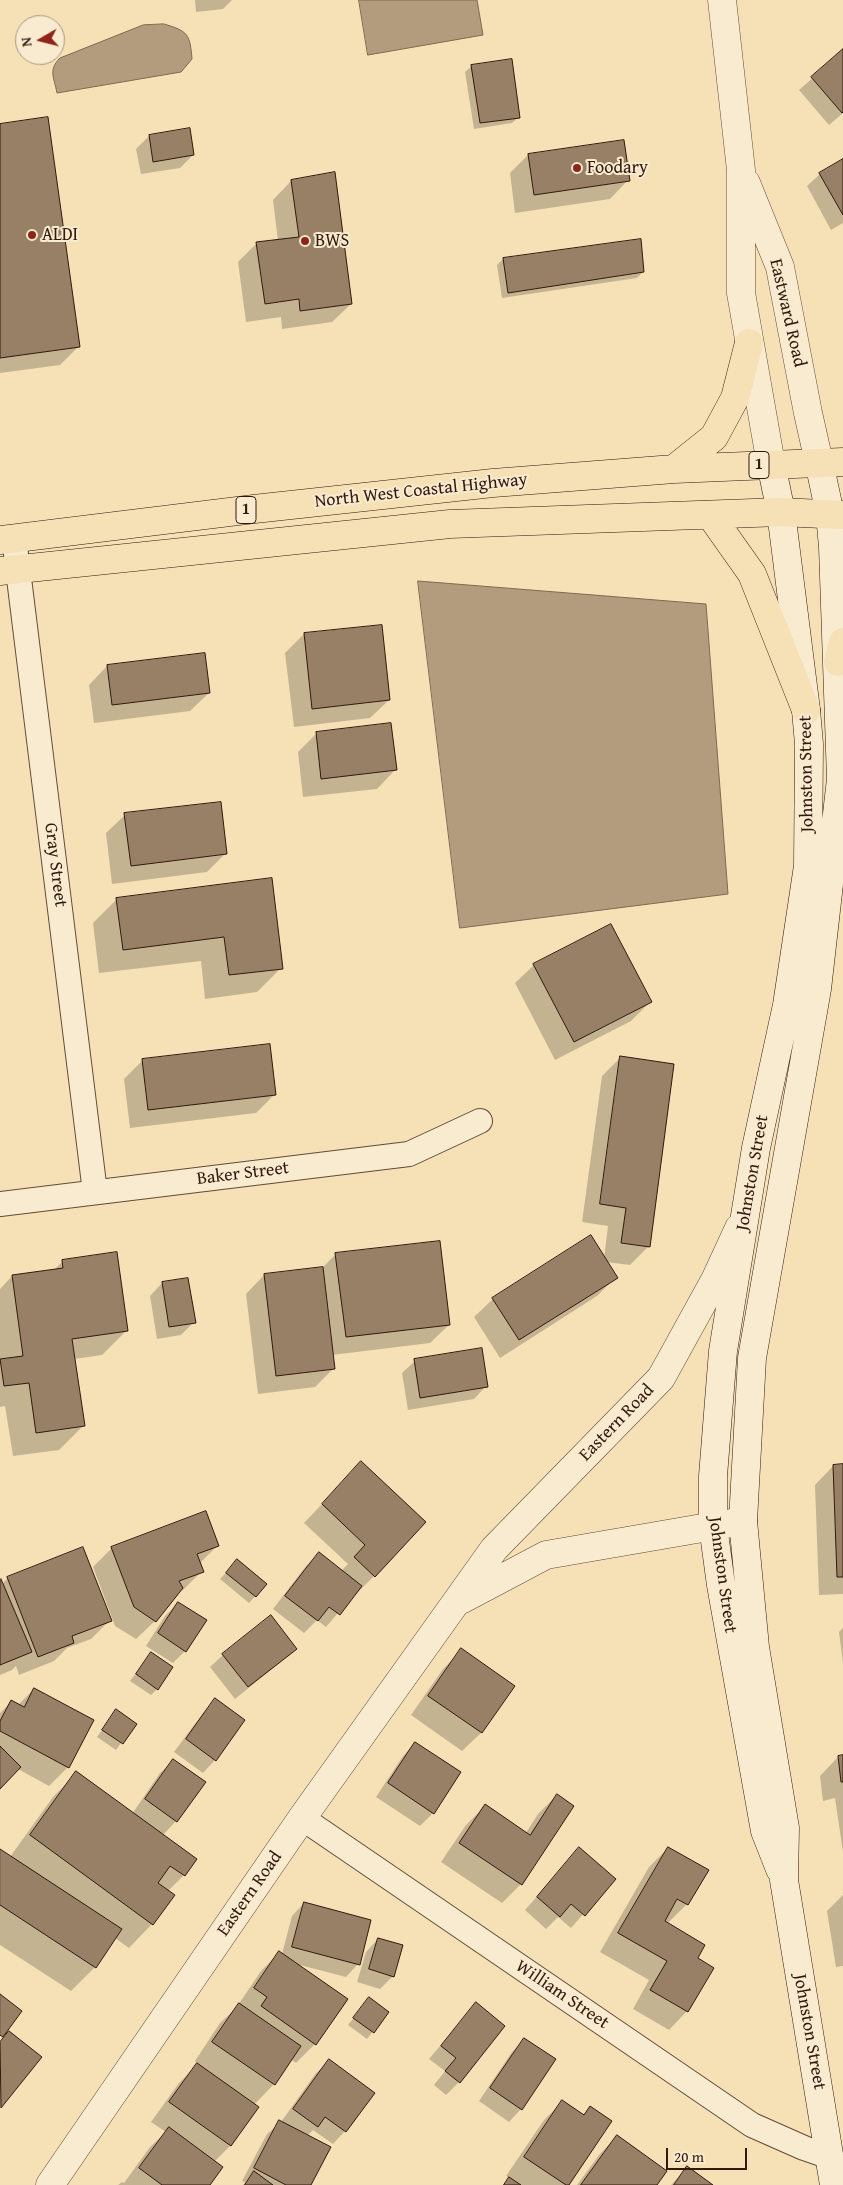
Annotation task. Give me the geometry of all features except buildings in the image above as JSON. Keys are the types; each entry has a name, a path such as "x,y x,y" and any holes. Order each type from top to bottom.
{"highway":[{"path":"674,469 714,437 735,398 749,343"},
{"name":"North West Coastal Highway","path":"7,539 483,484 674,469 831,462"},
{"name":"North West Coastal Highway","path":"9,570 450,524 781,512 836,515"},
{"path":"710,516 752,574 806,710"}],"main road":[{"name":"Eastward Road","path":"722,0 741,170 742,293 771,464"},
{"name":"Eastward Road","path":"741,170 780,266 831,462"},
{"name":"Johnston Street","path":"831,462 836,515 841,652 841,779 817,989 752,1358 743,1520 756,1647 785,1828 784,1880 834,2185"},
{"name":"Johnston Street","path":"771,464 781,512 806,710 809,744 808,866 787,1005 756,1148 723,1351 713,1476 713,1526 721,1584 765,1831 784,1880"},
{"name":"Eastern Road","path":"50,2185 302,1818 453,1604 494,1550 661,1378 715,1280 744,1218"},
{"name":"Eastern Road","path":"453,1604 546,1555 743,1520"}],"street":[{"name":"Gray Street","path":"7,539 9,570 95,1192"},
{"name":"Baker Street","path":"0,1204 409,1154 480,1121"},
{"name":"William Street","path":"302,1818 752,2125 804,2148 830,2157"}],"shaded area":[{"path":"359,0 477,0 483,35 368,55"},
{"path":"164,24 178,29 186,35 189,39 192,59 181,72 57,93 53,70 54,65 65,65 65,56 143,25"},
{"path":"418,581 706,604 728,894 460,928"}],"place":[{"name":"Foodary","path":"577,168"},
{"name":"ALDI","path":"32,235"},
{"name":"BWS","path":"305,241"}]}
